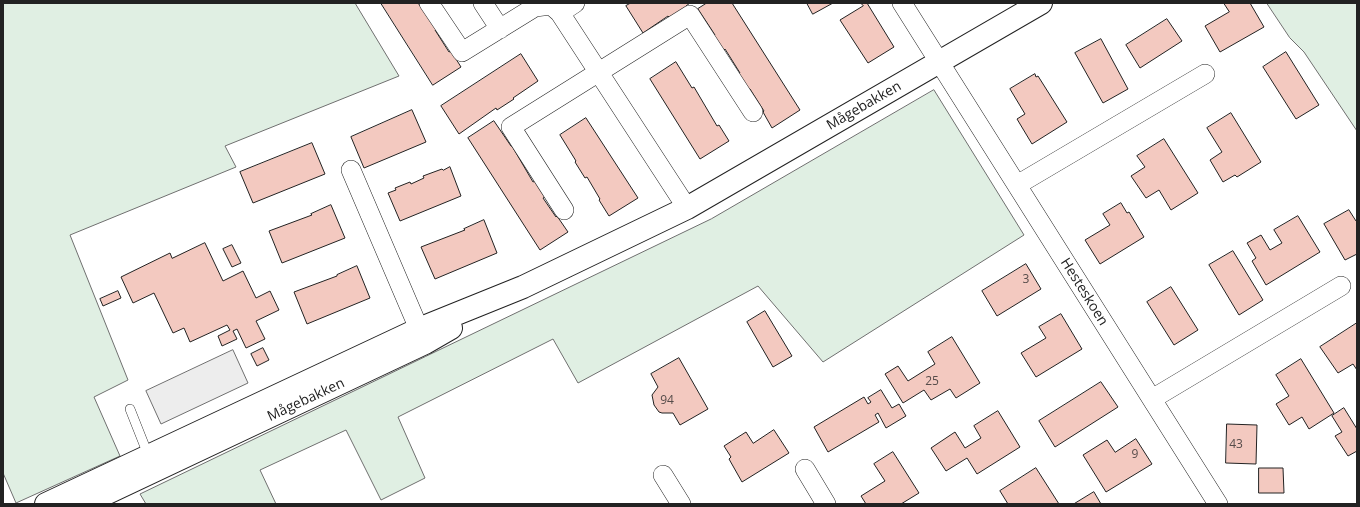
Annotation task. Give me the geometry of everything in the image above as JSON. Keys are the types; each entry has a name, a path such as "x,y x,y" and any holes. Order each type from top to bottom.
{"street":[{"path":"429,3 462,52 535,7 550,5 567,8 599,72 687,208"},
{"path":"483,3 500,29"},
{"name":"Hesteskoen","path":"902,3 938,63 1017,185 1218,504"},
{"name":"Mågebakken","path":"84,504 152,464 419,329 523,287 687,208 1041,3"},
{"path":"564,210 511,127 690,16 753,112"},
{"path":"1017,185 1205,74"},
{"path":"351,170 419,329"},
{"path":"1152,399 1341,286"},
{"name":"Mågebakken","path":"46,504 152,464 425,343 523,287"},
{"path":"805,469 826,504"},
{"path":"663,475 681,504"}],"lane":[{"path":"130,409 152,464"}],"green space":[{"path":"3,3 355,3 399,76 225,146 236,167 70,235 128,380 94,397 120,456 16,503 3,473"},
{"path":"1267,3 1357,3 1357,131 1304,52 1290,38"},
{"path":"934,90 1024,235 823,362 758,286 578,383 553,339 398,417 425,478 381,500 346,430 260,470 276,504 146,504 140,494 711,219"}],"shaded area":[{"path":"233,350 248,383 161,424 146,391"}],"building":[{"path":"381,3 418,3 437,29 435,30 449,52 451,51 461,67 433,85"},
{"path":"631,3 690,3 686,6 687,7 670,18 668,16 643,33 626,6"},
{"path":"707,3 732,3 800,110 772,128 763,112 764,111 750,89 747,90 737,75 740,73 725,49 723,51 713,36 715,35 698,9"},
{"path":"807,3 833,3 813,14"},
{"path":"861,3 867,3 894,47 868,63 840,20 863,6"},
{"path":"1224,3 1250,3 1264,27 1220,52 1205,26 1229,12"},
{"path":"1167,19 1182,41 1140,68 1126,45"},
{"path":"1101,39 1128,89 1103,103 1075,53"},
{"path":"1286,52 1319,105 1296,119 1263,67"},
{"path":"521,54 538,81 513,98 514,99 497,110 496,108 459,134 441,106"},
{"path":"676,62 692,88 694,87 717,126 719,125 729,141 700,159 650,79"},
{"path":"1035,74 1036,77 1038,76 1067,122 1032,144 1017,119 1025,114 1010,89"},
{"path":"412,110 426,142 364,168 351,137"},
{"path":"1231,113 1261,162 1237,177 1235,175 1223,182 1210,160 1222,152 1207,128"},
{"path":"586,118 638,198 609,216 587,177 585,178 560,135"},
{"path":"494,121 512,146 533,182 535,181 545,197 543,198 568,232 540,250 468,138"},
{"path":"1164,139 1198,193 1171,210 1159,190 1146,198 1131,176 1145,167 1137,156"},
{"path":"312,143 325,174 253,203 240,172"},
{"path":"450,167 461,196 400,221 388,193 396,190 395,188 410,182 411,184 424,178 423,176"},
{"path":"1121,203 1127,213 1129,212 1144,237 1100,264 1085,240 1110,225 1103,214"},
{"path":"331,205 345,238 282,263 269,231 312,215 311,214"},
{"path":"1349,210 1357,221 1357,254 1345,260 1324,224"},
{"path":"1298,216 1320,252 1266,285 1252,261 1256,258 1247,243 1261,235 1270,250 1282,243 1274,230"},
{"path":"484,220 497,253 435,279 421,247 465,230 464,229"},
{"path":"205,243 223,281 243,271 256,298 270,291 279,310 256,321 265,339 246,348 237,329 233,331 237,339 222,346 218,336 230,330 227,325 190,342 184,328 173,333 154,293 133,303 121,277 170,253 172,258"},
{"path":"232,245 241,263 232,267 223,249"},
{"path":"1233,251 1263,300 1239,315 1209,265"},
{"path":"1026,264 1041,289 997,316 982,291"},
{"path":"357,266 370,298 307,324 294,292 337,276"},
{"path":"1171,287 1198,330 1174,345 1147,302"},
{"path":"118,291 121,298 103,306 100,299"},
{"path":"765,311 792,356 773,367 747,322"},
{"path":"1061,314 1082,349 1036,377 1021,353 1046,338 1039,327"},
{"path":"1357,323 1357,370 1353,364 1338,373 1320,347"},
{"path":"952,337 980,383 956,398 950,389 931,400 924,390 903,403 885,374 898,366 908,381 935,364 928,352"},
{"path":"263,348 269,360 257,366 251,354"},
{"path":"679,358 708,409 680,425 673,413 659,412 654,405 652,395 658,387 651,374"},
{"path":"1301,359 1334,413 1309,429 1302,417 1289,425 1276,404 1289,396 1276,375"},
{"path":"1101,382 1118,407 1055,447 1039,421"},
{"path":"881,390 892,408 899,404 906,416 886,428 878,413 875,415 879,422 828,452 814,427 864,397 868,404 871,402 868,398"},
{"path":"1344,408 1357,429 1357,451 1348,456 1335,436 1342,432 1332,416"},
{"path":"998,411 1020,447 977,474 967,458 946,471 931,448 955,432 965,448 981,438 974,426"},
{"path":"1227,424 1257,425 1256,464 1226,463"},
{"path":"774,430 789,453 742,482 729,459 731,457 724,446 746,432 753,443"},
{"path":"1136,439 1152,464 1106,492 1083,455 1107,440 1115,452"},
{"path":"893,452 919,493 901,504 866,504 861,496 885,481 874,464"},
{"path":"1036,468 1059,504 1008,504 1000,491"},
{"path":"1259,468 1283,468 1284,493 1259,493"},
{"path":"1094,492 1101,504 1074,504"}]}
